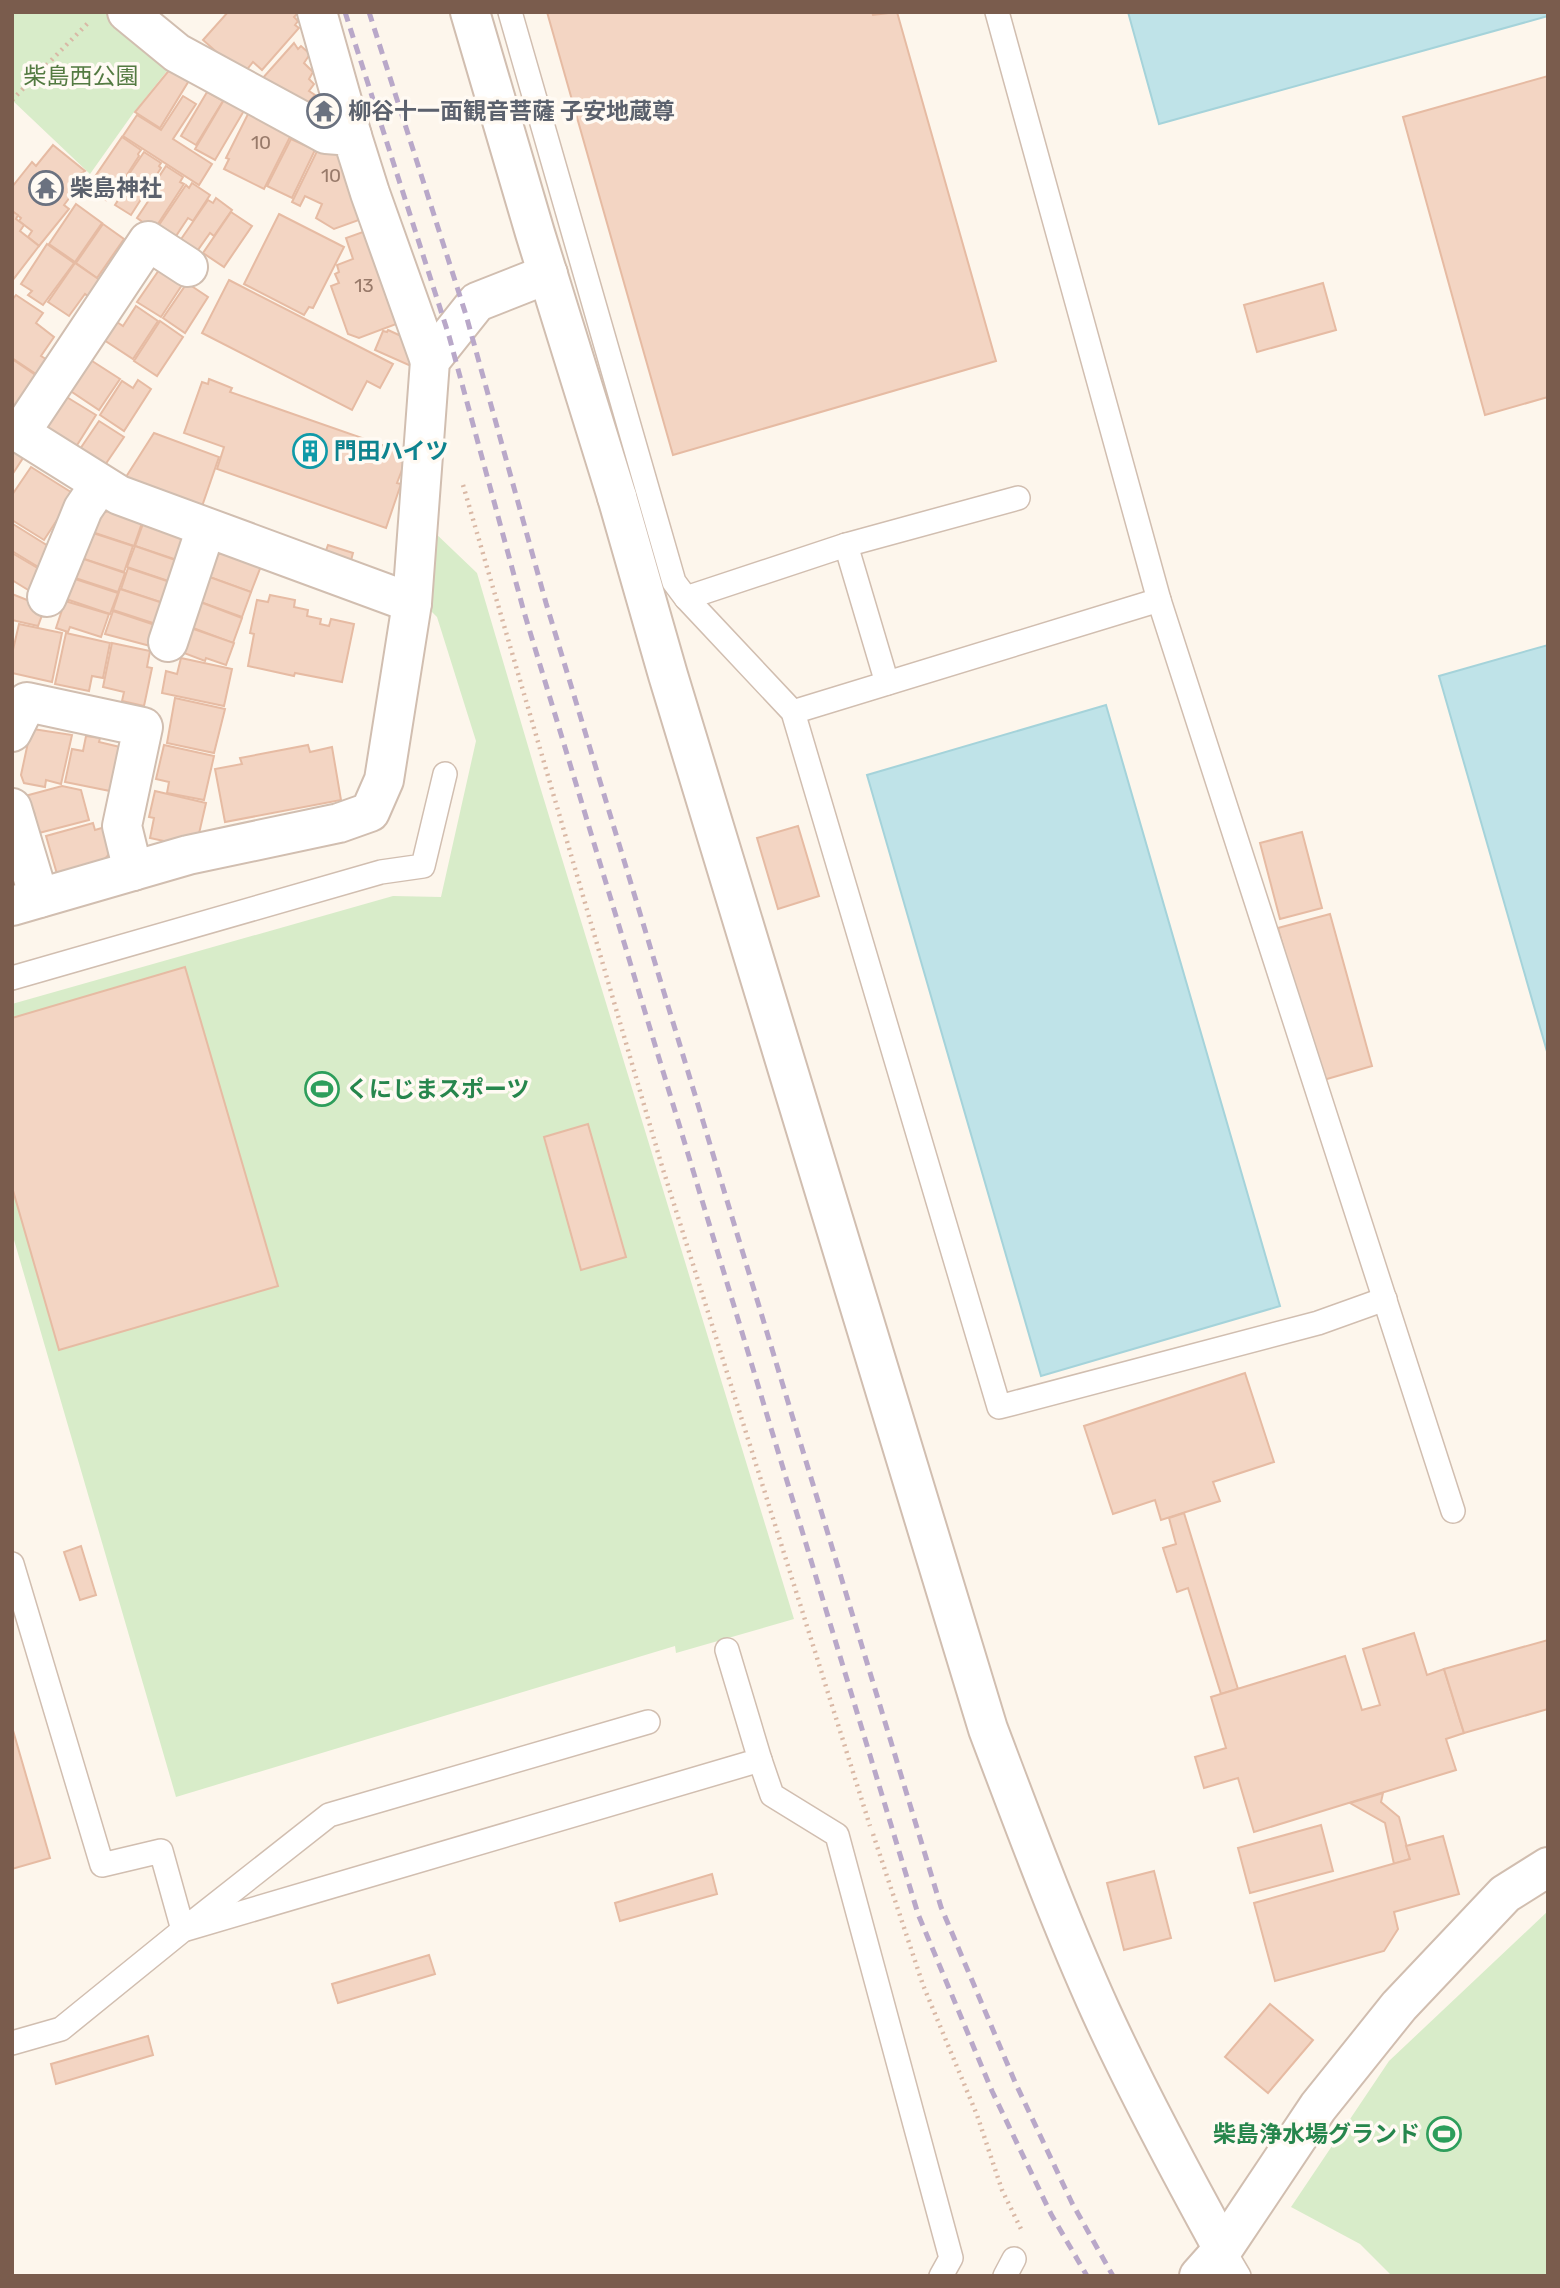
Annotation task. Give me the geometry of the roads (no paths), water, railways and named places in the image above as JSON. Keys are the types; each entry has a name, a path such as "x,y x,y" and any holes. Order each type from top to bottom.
{"street":[{"path":"12,808 25,902 188,855 339,822 370,812 384,780 412,603 430,361 370,193 317,12"},
{"path":"470,12 988,1729 1101,2012 1168,2149 1220,2267"},
{"path":"111,13 177,53 326,134 352,136"},
{"path":"188,267 148,241 16,431 119,495 412,603"},
{"path":"430,361 477,302 548,274"},
{"path":"47,597 83,509 100,484"},
{"path":"168,642 206,528"},
{"path":"12,732 27,702 143,727 122,826 133,871"},
{"path":"1220,2267 1318,2107 1399,2006 1505,1894 1548,1867"}],"lane":[{"path":"510,12 674,582 793,712 999,1407 1318,1323 1385,1299"},
{"path":"997,12 1159,600 1453,1511"},
{"path":"686,598 846,545 1017,498"},
{"path":"846,545 887,683"},
{"path":"793,712 1159,600"},
{"path":"12,978 381,872 423,866 445,774"},
{"path":"12,1564 102,1864 161,1851 183,1930"},
{"path":"727,1650 772,1795 837,1835 951,2258 941,2276"},
{"path":"12,2043 61,2029 329,1815 648,1722"},
{"path":"183,1930 760,1760"}],"water":[{"path":"1128,12 1548,12 1548,16 1159,124"},
{"path":"1548,645 1548,1055 1439,676"},
{"path":"1106,705 1280,1306 1041,1376 867,775"}],"railway":[{"path":"345,12 449,336 524,612 918,1914 992,2091 1051,2214 1087,2276"},
{"path":"369,12 466,315 546,603 941,1907 1015,2082 1072,2203 1113,2276"}],"place":[{"name":"柳谷十一面観音菩薩 子安地蔵尊","path":"324,111"},
{"name":"柴島神社","path":"46,188"},
{"name":"門田ハイツ","path":"310,451"},
{"name":"くにじまスポーツ","path":"322,1089"},
{"name":"柴島浄水場グランド","path":"1444,2134"}],"park label":[{"name":"柴島西公園","path":"81,76"}]}
